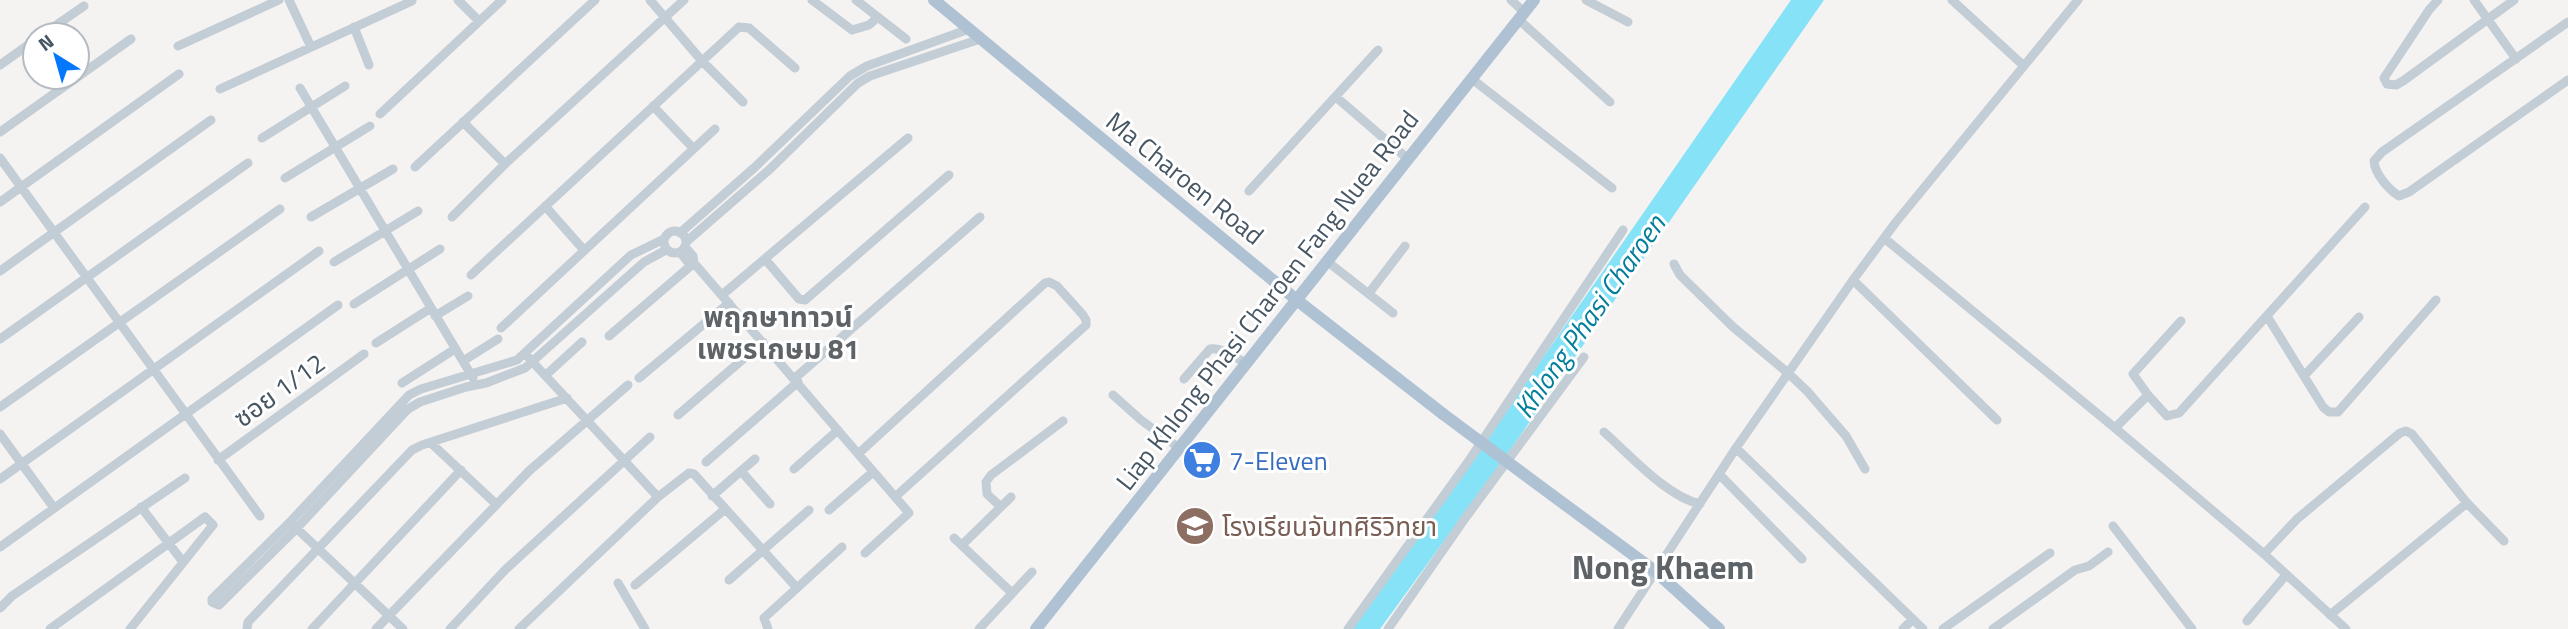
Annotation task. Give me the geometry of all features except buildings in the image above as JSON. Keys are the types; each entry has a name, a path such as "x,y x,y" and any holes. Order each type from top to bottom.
{"main road":[{"name":"Ma Charoen Road","path":"934,0 1298,300 1443,414 1655,571 1719,629"},
{"name":"Liap Khlong Phasi Charoen Fang Nuea Road","path":"1036,629 1534,0"}],"street":[{"path":"178,46 279,0"},
{"path":"289,0 311,47"},
{"path":"458,0 479,22"},
{"path":"380,114 502,0"},
{"path":"415,167 595,0"},
{"path":"650,0 702,61 743,102"},
{"path":"452,217 505,164 684,0"},
{"path":"813,0 852,30 869,25 878,17"},
{"path":"856,0 906,40"},
{"path":"1511,0 1521,16 1610,102"},
{"path":"1586,0 1628,22"},
{"path":"1952,0 2024,66"},
{"path":"1618,629 1719,474 1853,280 2078,0"},
{"path":"2438,0 2388,70 2384,78 2387,84 2396,85 2403,81 2514,0"},
{"path":"2474,0 2516,59"},
{"path":"220,89 412,1"},
{"path":"63,21 84,6"},
{"path":"2568,22 2376,158 2376,170 2394,194 2399,196 2409,192 2568,80"},
{"path":"471,275 742,26 749,28 795,68"},
{"path":"354,27 369,65"},
{"path":"666,250 644,262 525,368 420,402 408,409 293,525 212,599 215,604 219,605 293,525 409,396 421,389 504,365 524,353 631,256 673,232 680,233 850,76 867,66 969,29"},
{"path":"0,132 131,39"},
{"path":"664,239 666,250 673,254 684,247 859,83 870,76 980,39"},
{"path":"0,65 21,50"},
{"path":"1249,191 1378,50"},
{"path":"867,66 870,76"},
{"path":"0,202 179,74"},
{"path":"1472,79 1612,188"},
{"path":"262,138 345,86"},
{"path":"300,88 476,385"},
{"path":"1336,97 1408,159"},
{"path":"653,106 693,148"},
{"path":"0,271 211,120"},
{"path":"463,122 505,164"},
{"path":"803,122 811,130"},
{"path":"285,178 370,126"},
{"path":"501,328 715,129"},
{"path":"639,378 726,299 765,259 908,138"},
{"path":"0,158 260,516"},
{"path":"0,339 248,163"},
{"path":"311,217 393,169"},
{"path":"765,259 799,299 806,300 949,175"},
{"path":"723,196 730,204"},
{"path":"545,206 583,249"},
{"path":"2182,321 2133,374 2167,416 2179,413 2365,207"},
{"path":"0,407 280,209"},
{"path":"334,262 418,211"},
{"path":"706,462 981,217"},
{"path":"1348,629 1470,458 1623,230"},
{"path":"680,233 684,247 694,262 909,513 865,553"},
{"path":"1884,239 2115,428 2346,629"},
{"path":"1368,293 1405,246"},
{"path":"354,304 440,249"},
{"path":"0,479 319,250"},
{"path":"608,336 694,262"},
{"path":"1328,262 1393,313"},
{"path":"1674,264 1680,275 1732,327 1788,373 1846,436 1865,468"},
{"path":"1853,280 1997,420"},
{"path":"858,454 1045,283 1057,286 1083,315 1086,326 895,497"},
{"path":"376,343 468,296"},
{"path":"2267,316 2323,407 2329,412 2338,412 2436,300"},
{"path":"0,547 338,305"},
{"path":"2304,376 2359,317"},
{"path":"463,361 498,339"},
{"path":"546,374 582,342"},
{"path":"678,415 763,342"},
{"path":"402,383 455,349"},
{"path":"1184,379 1210,349 1224,351 1247,364"},
{"path":"524,353 658,497"},
{"name":"ซอย 1/12","path":"218,460 364,354"},
{"path":"1388,629 1474,506 1584,357"},
{"path":"376,629 529,471 628,385"},
{"path":"1112,395 1141,421 1180,448"},
{"path":"2115,428 2148,395"},
{"path":"247,629 248,622 412,450 567,398"},
{"path":"1001,507 987,494 986,482 991,475 1063,421"},
{"path":"794,469 838,430"},
{"path":"2263,554 2297,519 2400,433 2406,431 2412,434 2467,503 2504,541"},
{"path":"1604,432 1670,490 1684,499 1700,504"},
{"path":"0,435 54,508"},
{"path":"450,629 505,570 650,438"},
{"path":"431,443 496,504"},
{"path":"1737,448 1923,629"},
{"path":"712,496 755,459"},
{"path":"312,629 461,470"},
{"path":"741,471 769,504"},
{"path":"829,510 873,472"},
{"path":"519,629 658,497 688,473 694,474 797,588"},
{"path":"1719,474 1802,559"},
{"path":"0,608 12,596 185,478"},
{"path":"962,545 1011,497"},
{"path":"2330,615 2467,503"},
{"path":"142,508 183,562"},
{"path":"635,585 724,510"},
{"path":"729,580 809,510"},
{"path":"50,629 205,517 213,525 130,629"},
{"path":"293,525 403,629"},
{"path":"2113,526 2192,629"},
{"path":"954,538 1012,593"},
{"path":"768,629 764,618 842,547"},
{"path":"1993,629 2075,570 2089,566 2108,552"},
{"path":"1942,629 2050,553"},
{"path":"979,629 1032,572"},
{"path":"2247,621 2286,575"},
{"path":"618,583 645,629"},
{"path":"1903,629 1913,619"}],"water":[{"name":"Khlong Phasi Charoen","path":"1791,0 1824,0 1508,453 1380,629 1350,629 1488,437"}],"place":[{"name":"7-Eleven","path":"1202,460"},
{"name":"โรงเรียนจันทศิริวิทยา","path":"1195,526"}],"district":[{"name":"พฤกษาทาวน์ เพชรเกษม 81","path":"778,332"},
{"name":"Nong Khaem","path":"1663,567"}]}
